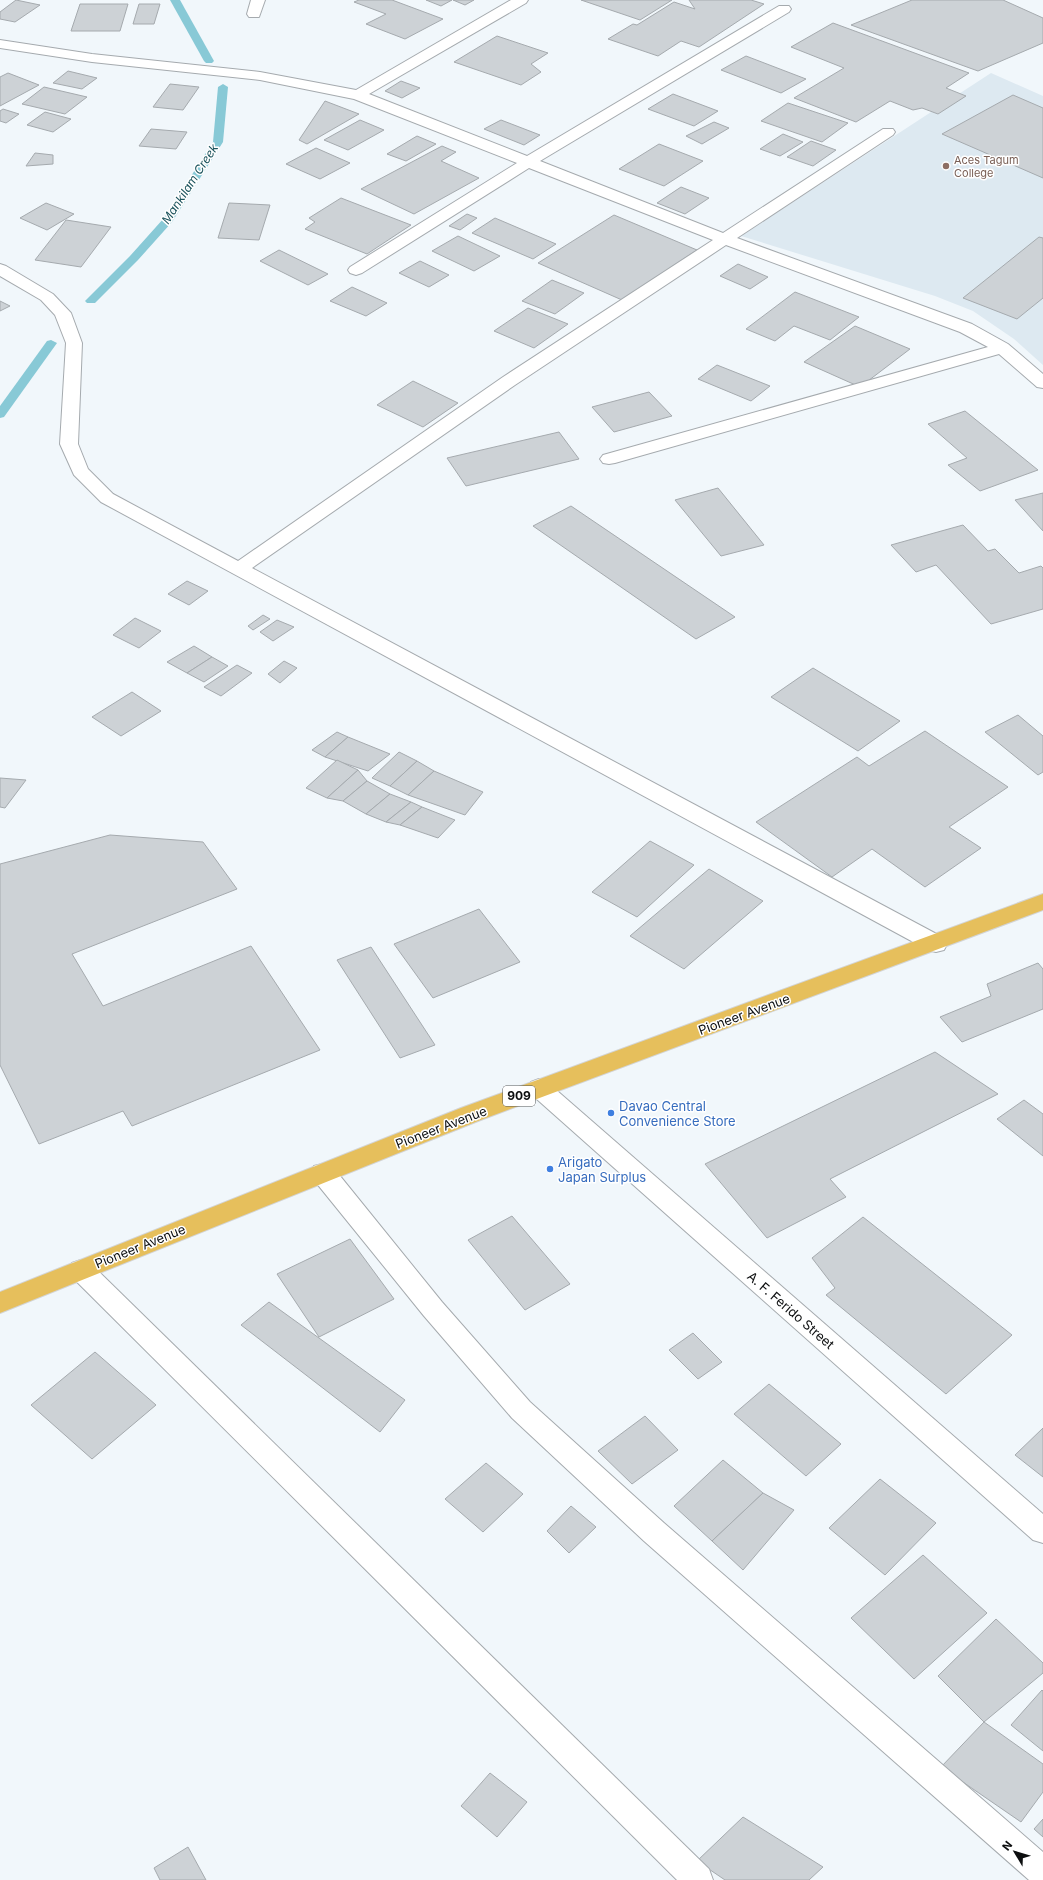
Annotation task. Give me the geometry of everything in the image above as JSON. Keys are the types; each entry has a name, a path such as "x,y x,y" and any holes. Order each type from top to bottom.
{"highway":[{"name":"Pioneer Avenue","path":"0,1303 322,1173 538,1088 936,944 1043,902"}],"street":[{"path":"254,14 258,0"},
{"path":"358,95 521,0"},
{"path":"356,270 528,162 784,9"},
{"path":"0,44 114,60 260,76 358,95 724,239 966,328 1002,348 1043,384"},
{"path":"239,570 509,381 888,132"},
{"path":"0,269 47,297 62,313 74,343 69,444 80,471 107,498 936,944"},
{"path":"609,459 1002,348"},
{"name":"A. F. Ferido Street","path":"538,1088 1043,1532"},
{"path":"322,1173 433,1309 521,1410 654,1532 1043,1872"},
{"path":"81,1270 698,1880"}],"shaded area":[{"name":"Aces Tagum College","path":"991,73 1043,96 1043,365 1014,339 973,311 935,296 741,236"}],"building":[{"path":"16,0 40,5 15,22 0,19 0,12"},
{"path":"359,0 392,0 443,19 405,39 366,24 386,14 354,2"},
{"path":"426,0 452,0 441,6"},
{"path":"453,0 474,0 465,5"},
{"path":"581,0 672,0 640,20"},
{"path":"689,0 751,0 764,4 699,47 681,41 658,56 608,39 633,24 637,25 674,2 695,9"},
{"path":"912,0 1003,0 1043,18 1043,43 978,71 851,25"},
{"path":"80,4 128,4 120,31 71,31"},
{"path":"139,4 160,4 154,24 133,24"},
{"path":"833,23 969,73 946,88 966,96 938,114 922,108 913,110 890,101 856,122 794,98 844,68 791,47"},
{"path":"497,36 548,53 531,64 541,72 521,85 454,62"},
{"path":"746,56 806,79 781,93 721,70"},
{"path":"68,71 97,78 82,89 53,83"},
{"path":"8,73 39,85 0,106 0,77"},
{"path":"401,81 420,88 402,98 385,91"},
{"path":"170,84 199,87 183,110 153,107"},
{"path":"44,87 87,97 65,114 22,104"},
{"path":"673,94 718,111 694,126 648,109"},
{"path":"1013,95 1043,108 1043,178 942,134"},
{"path":"325,101 359,114 307,144 299,140"},
{"path":"788,103 848,123 822,142 761,121"},
{"path":"3,109 19,114 6,123 0,121 0,111"},
{"path":"45,112 71,119 53,132 27,125"},
{"path":"360,120 384,130 348,150 324,140"},
{"path":"501,120 540,135 524,145 484,129"},
{"path":"714,122 729,128 702,144 686,136"},
{"path":"151,129 187,132 176,149 139,146"},
{"path":"783,134 803,142 780,156 760,149"},
{"path":"417,136 436,144 406,161 387,154"},
{"path":"811,141 836,150 813,166 787,157"},
{"path":"659,144 703,161 664,186 619,169"},
{"path":"442,146 456,152 441,161 479,178 414,214 361,189"},
{"path":"316,148 350,163 320,179 286,164"},
{"path":"35,153 53,155 53,164 26,166"},
{"path":"681,187 709,198 685,214 657,203"},
{"path":"341,198 411,225 367,254 305,229 315,222 309,218"},
{"path":"46,203 74,214 47,230 20,218"},
{"path":"229,203 270,205 259,240 218,238"},
{"path":"467,214 477,218 460,230 449,226"},
{"path":"614,215 697,250 622,300 538,263"},
{"path":"495,218 556,244 533,259 472,233"},
{"path":"66,220 111,227 81,267 35,260"},
{"path":"458,236 500,256 474,271 432,251"},
{"path":"1039,237 1043,238 1043,298 1017,319 963,298"},
{"path":"279,250 328,274 308,285 260,261"},
{"path":"420,261 449,275 429,287 399,273"},
{"path":"738,264 768,277 750,289 720,276"},
{"path":"552,280 584,293 555,314 522,301"},
{"path":"352,287 387,303 366,316 330,301"},
{"path":"795,292 859,317 830,340 794,326 775,341 746,329"},
{"path":"0,301 10,306 0,311"},
{"path":"528,308 568,324 534,348 494,331"},
{"path":"855,326 910,349 860,387 804,362"},
{"path":"717,365 770,386 751,401 698,379"},
{"path":"413,381 458,403 423,427 377,405"},
{"path":"649,392 672,416 614,432 592,407"},
{"path":"965,411 1038,470 980,491 948,465 967,458 928,424"},
{"path":"559,432 579,459 466,486 447,458"},
{"path":"718,488 764,545 721,556 675,500"},
{"path":"1043,493 1043,531 1015,500"},
{"path":"571,506 735,617 696,639 533,526"},
{"path":"963,525 988,551 995,549 1019,573 1041,566 1043,568 1043,609 991,624 936,565 916,572 891,545"},
{"path":"187,581 208,591 189,605 168,594"},
{"path":"263,615 270,619 253,630 248,626"},
{"path":"135,618 161,631 139,648 113,635"},
{"path":"277,620 294,627 273,641 260,632"},
{"path":"194,646 212,657 187,673 167,662"},
{"path":"212,657 228,666 204,682 187,673"},
{"path":"284,661 297,668 280,683 268,674"},
{"path":"237,665 252,673 221,696 204,687"},
{"path":"813,668 900,721 858,751 771,697"},
{"path":"132,692 161,711 121,736 92,717"},
{"path":"1018,715 1043,736 1043,772 1038,775 985,732"},
{"path":"925,731 1008,787 949,827 981,848 925,887 872,849 832,877 756,822 857,757 869,766"},
{"path":"337,732 348,737 325,757 312,750"},
{"path":"348,737 390,754 368,771 325,757"},
{"path":"399,752 417,761 390,786 372,778"},
{"path":"337,760 358,770 327,798 306,788"},
{"path":"417,761 434,771 408,795 390,786"},
{"path":"358,770 367,781 343,801 327,798"},
{"path":"434,771 483,792 465,815 408,795"},
{"path":"0,778 26,780 5,808 0,807"},
{"path":"367,781 390,794 366,814 343,801"},
{"path":"390,794 411,802 386,822 366,814"},
{"path":"411,802 422,807 400,825 386,822"},
{"path":"422,807 455,820 438,838 400,825"},
{"path":"110,835 203,842 237,889 72,954 103,1006 251,946 320,1050 132,1126 123,1111 39,1144 0,1065 0,864"},
{"path":"650,841 694,865 637,917 592,892"},
{"path":"709,869 763,901 684,969 630,936"},
{"path":"479,909 520,962 433,998 394,944"},
{"path":"371,947 435,1045 400,1058 337,960"},
{"path":"1038,963 1043,969 1043,1009 962,1042 940,1017 991,996 987,984"},
{"path":"935,1052 998,1094 830,1179 846,1197 767,1238 705,1164"},
{"path":"1024,1100 1043,1114 1043,1156 997,1119"},
{"path":"512,1216 570,1284 525,1310 468,1240"},
{"path":"863,1217 1012,1335 946,1394 826,1295 835,1288 812,1258"},
{"path":"350,1239 394,1299 319,1337 277,1274"},
{"path":"269,1302 405,1400 380,1432 241,1325"},
{"path":"693,1333 722,1362 698,1379 669,1350"},
{"path":"95,1352 156,1405 92,1459 31,1405"},
{"path":"769,1384 841,1444 806,1476 734,1414"},
{"path":"645,1416 678,1450 632,1484 598,1451"},
{"path":"1043,1428 1043,1477 1015,1455"},
{"path":"723,1460 763,1493 712,1541 674,1506"},
{"path":"486,1463 523,1494 483,1532 445,1499"},
{"path":"880,1479 936,1523 885,1575 829,1528"},
{"path":"763,1493 794,1510 743,1570 712,1541"},
{"path":"571,1506 596,1527 569,1553 547,1531"},
{"path":"923,1555 987,1613 914,1679 851,1618"},
{"path":"996,1619 1043,1663 1043,1673 984,1722 938,1676"},
{"path":"1042,1690 1043,1691 1043,1751 1011,1725"},
{"path":"984,1722 1043,1764 1043,1792 1021,1822 941,1767"},
{"path":"490,1773 527,1802 497,1837 461,1806"},
{"path":"743,1817 823,1867 809,1880 725,1880 697,1861"},
{"path":"1043,1819 1043,1837 1034,1829"},
{"path":"188,1847 206,1880 160,1880 154,1868"}],"waterway":[{"name":"Mankilam Creek","path":"175,0 209,61"},
{"name":"Mankilam Creek","path":"91,301 134,258 168,220 218,142 223,87"},
{"name":"Mankilam Creek","path":"0,414 51,343"}],"place":[{"name":"Aces Tagum College","path":"946,166"},
{"name":"Davao Central Convenience Store","path":"611,1113"},
{"name":"Arigato Japan Surplus","path":"550,1169"}]}
